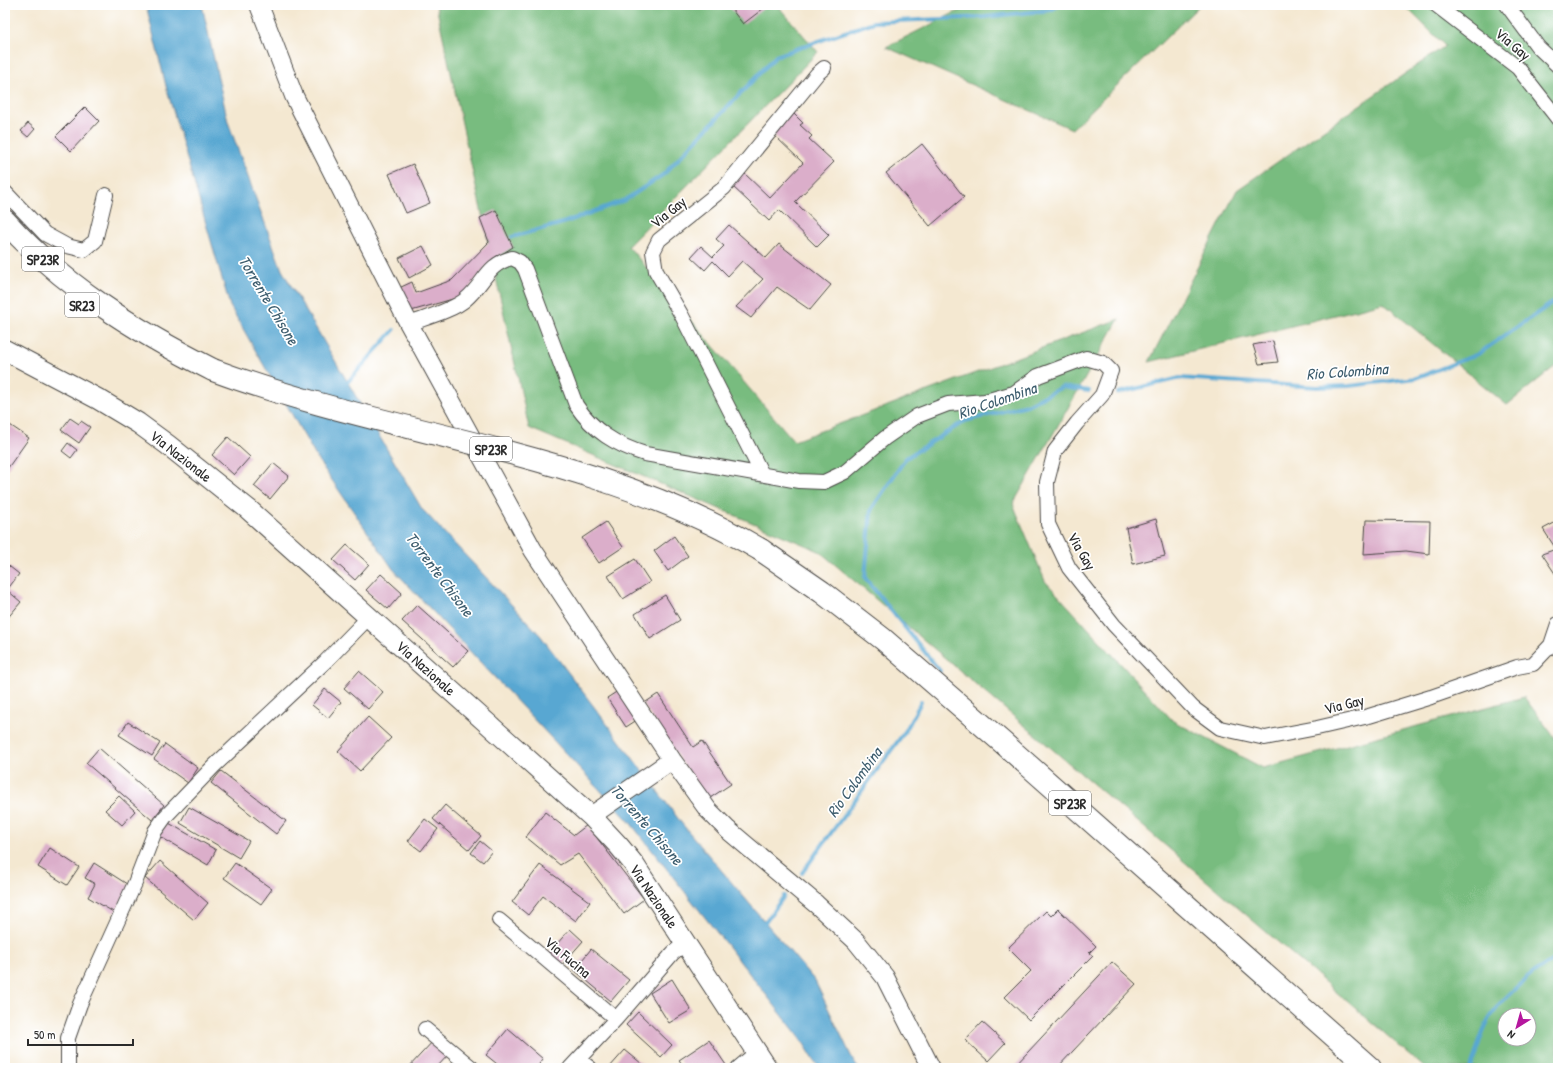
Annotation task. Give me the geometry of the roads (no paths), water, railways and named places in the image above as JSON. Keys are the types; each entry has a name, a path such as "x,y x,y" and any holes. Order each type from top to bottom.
{"main road":[{"name":"SP23R","path":"5,221 41,257 85,293 135,328 213,370 320,404 583,473 657,499 730,531 761,550 822,592 888,644 1002,742 1370,1068"},
{"name":"SR23","path":"5,238 70,295 117,330 142,343 172,349"},
{"name":"Via Nazionale","path":"5,350 98,399 138,423 168,444 248,509 591,816 633,863 762,1060"}],"street":[{"path":"259,5 294,96 409,324 533,550 672,760 708,810 728,830 816,904 856,941 885,977 931,1068"},
{"name":"Via Gay","path":"1436,5 1518,68 1558,119"},
{"name":"Via Gay","path":"1507,5 1538,47 1558,66"},
{"name":"Via Gay","path":"762,474 682,316 656,270 652,252 662,237 724,188 817,74 824,68"},
{"path":"5,192 45,234 67,246 84,250 95,241 106,195"},
{"name":"Via Gay","path":"409,324 459,304 467,298 495,265 512,258 520,262 525,270 576,405 583,416 608,439 627,448 645,454 799,481 824,482 845,472 885,438 917,416 948,404 986,401 1014,393 1038,376 1086,358 1103,363 1111,371 1102,395 1055,451 1047,482 1048,524 1069,568 1114,625 1193,708 1220,728 1265,738 1369,716 1431,697 1517,667 1533,664 1551,645 1558,624"},
{"path":"68,1068 68,1038 80,1004 135,883 155,831 165,817 214,766 326,661 369,617"},
{"path":"591,816 672,760"},
{"name":"Via Fucina","path":"499,920 616,1019"},
{"path":"573,1065 616,1019 673,953 685,943"},
{"path":"425,1029 472,1068"},
{"path":"738,1068 762,1060"},
{"path":"573,1065 582,1062 590,1068"}],"water":[{"name":"Torrente Chisone","path":"146,5 202,5 228,122 282,270 422,509 540,635 683,825 815,981 855,1064 859,1068 819,1068 801,1039 628,820 393,569 318,460 230,306 167,90"}],"waterway":[{"path":"512,237 563,223 625,200 664,174 776,56 874,22 985,17 1051,10 1059,5"},
{"name":"Rio Colombina","path":"1118,393 1180,378 1317,387 1349,386 1416,378 1478,354 1558,299"},
{"path":"345,385 394,330"},
{"name":"Rio Colombina","path":"940,671 865,578 871,510 906,458 965,421 1027,405 1062,387 1089,391"},
{"name":"Rio Colombina","path":"802,873 906,730 921,702"},
{"name":"Rio Colombina","path":"762,927 784,896"},
{"path":"1471,1068 1483,1032 1491,1016 1507,996 1517,987 1558,957"}]}
